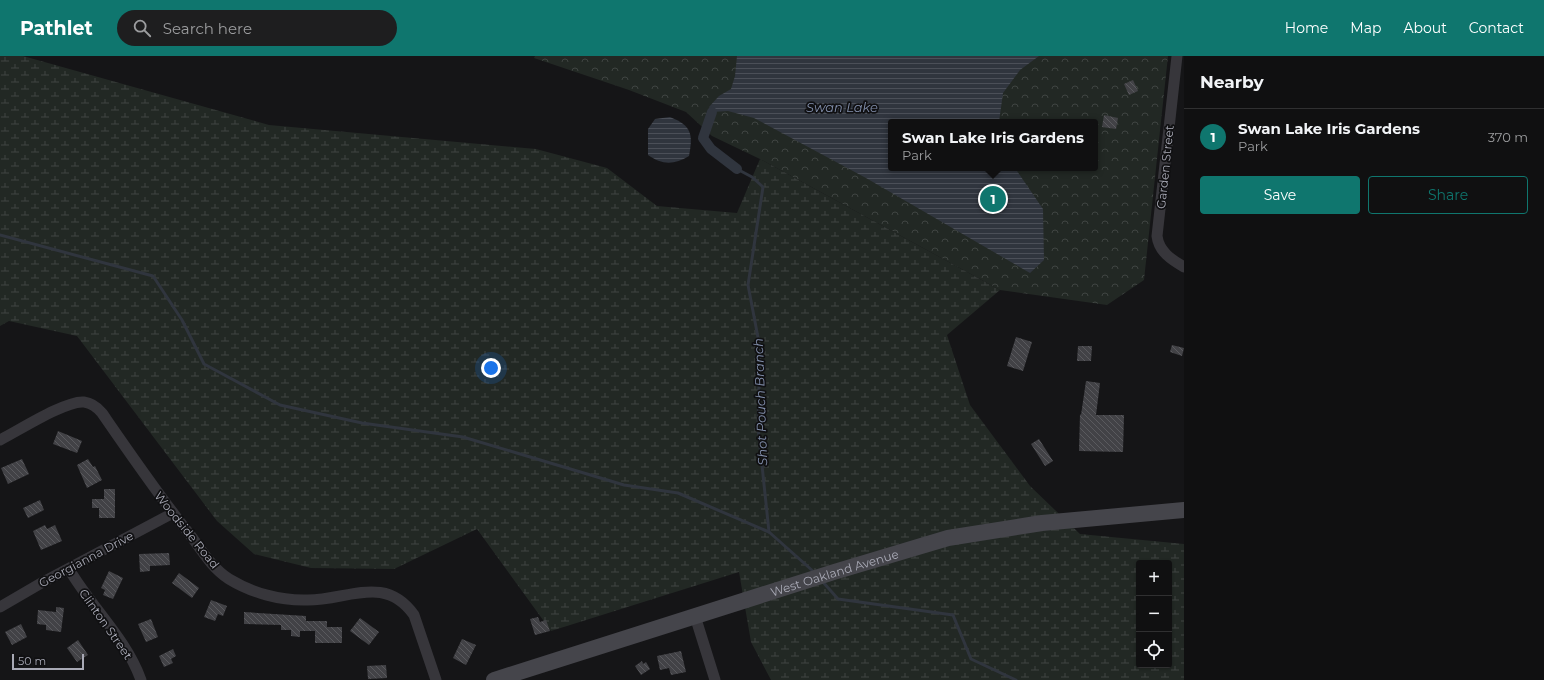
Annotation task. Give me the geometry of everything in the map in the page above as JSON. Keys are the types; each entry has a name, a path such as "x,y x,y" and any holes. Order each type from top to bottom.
{"street":[{"name":"Garden Street","path":"1177,56 1158,236 1160,246 1165,253 1172,261 1184,267"},
{"name":"Woodside Road","path":"0,440 51,413 78,403 87,402 93,404 102,413 173,513 216,568 229,578 257,592 281,598 307,600 326,599 367,591 382,592 398,599 408,607 414,615 436,680"},
{"name":"West Oakland Avenue","path":"494,680 804,581 932,542 971,533 1042,523 1184,510"},
{"name":"Georgianna Drive","path":"0,607 173,513"},
{"name":"Clinton Street","path":"69,569 76,582 124,647 141,680"},
{"path":"695,616 715,680"}],"green space":[{"path":"0,56 23,56 269,125 536,149 607,168 657,206 737,213 760,159 1000,290 947,335 970,405 1030,486 1080,534 1184,544 1184,680 771,680 751,642 739,572 551,631 477,529 394,569 311,568 254,554 217,521 77,336 9,321 0,326"},
{"path":"535,56 1168,56 1144,280 1107,305 1000,290 760,159 712,136 686,112 629,90 534,58"}],"water":[{"name":"Swan Lake","path":"737,56 1039,56 1020,70 1003,93 999,119 888,119 888,171 1017,171 1043,209 1044,260 1030,273 866,178 754,118 728,111 712,112 709,107 719,96 731,89 735,76"},
{"path":"670,117 687,127 691,136 691,142 689,156 678,161 668,163 658,161 648,155 648,129 655,119"}],"building":[{"path":"1133,80 1138,91 1129,95 1124,84"},
{"path":"1104,115 1118,118 1116,129 1102,127"},
{"path":"1016,337 1032,342 1023,371 1007,366"},
{"path":"1172,345 1184,348 1182,356 1170,352"},
{"path":"1078,346 1092,346 1091,361 1077,361"},
{"path":"1086,381 1100,383 1096,415 1124,415 1123,452 1079,451 1080,414 1081,415"},
{"path":"58,431 82,441 77,453 53,444"},
{"path":"1039,439 1053,461 1045,466 1031,444"},
{"path":"22,459 29,474 8,484 1,468"},
{"path":"88,459 93,467 95,466 102,480 87,488 77,465"},
{"path":"104,489 115,489 115,518 99,518 99,508 92,508 92,499 104,499"},
{"path":"40,500 44,510 28,518 23,508"},
{"path":"45,525 47,529 55,525 62,541 41,550 33,531"},
{"path":"169,553 170,565 150,566 150,571 140,572 139,554"},
{"path":"109,571 123,578 113,599 103,595 105,590 101,588"},
{"path":"179,573 199,588 192,598 172,583"},
{"path":"211,600 227,606 223,616 218,614 215,621 204,617"},
{"path":"56,607 64,608 61,632 46,630 46,625 37,624 38,610 56,612"},
{"path":"244,612 306,616 306,621 327,621 327,627 342,627 342,643 315,643 315,631 300,631 300,637 291,636 291,630 281,630 281,625 244,624"},
{"path":"538,617 540,622 546,620 550,631 535,635 530,619"},
{"path":"360,618 379,632 369,645 350,631"},
{"path":"151,619 158,637 146,642 138,624"},
{"path":"21,624 27,637 12,645 5,632"},
{"path":"462,639 476,645 466,665 453,658"},
{"path":"78,640 88,655 77,662 67,648"},
{"path":"173,649 176,656 171,659 173,663 164,667 159,656"},
{"path":"681,651 686,672 671,675 669,668 660,670 657,656"},
{"path":"642,661 643,664 646,662 650,669 641,675 635,666"},
{"path":"386,665 387,678 368,679 367,666"}],"waterway":[{"name":"Shot Pouch Branch","path":"712,112 703,138 711,149 737,169"},
{"name":"Shot Pouch Branch","path":"737,169 752,177 763,187 748,285 760,348 758,427 769,532"},
{"path":"0,235 153,276 182,320 204,364 280,405 362,423 463,437 624,485 678,493 769,532 814,572"},
{"path":"822,581 838,599 953,615 971,659 1016,680"}],"place":[{"name":"Swan Lake Iris Gardens","path":"993,199"}]}
